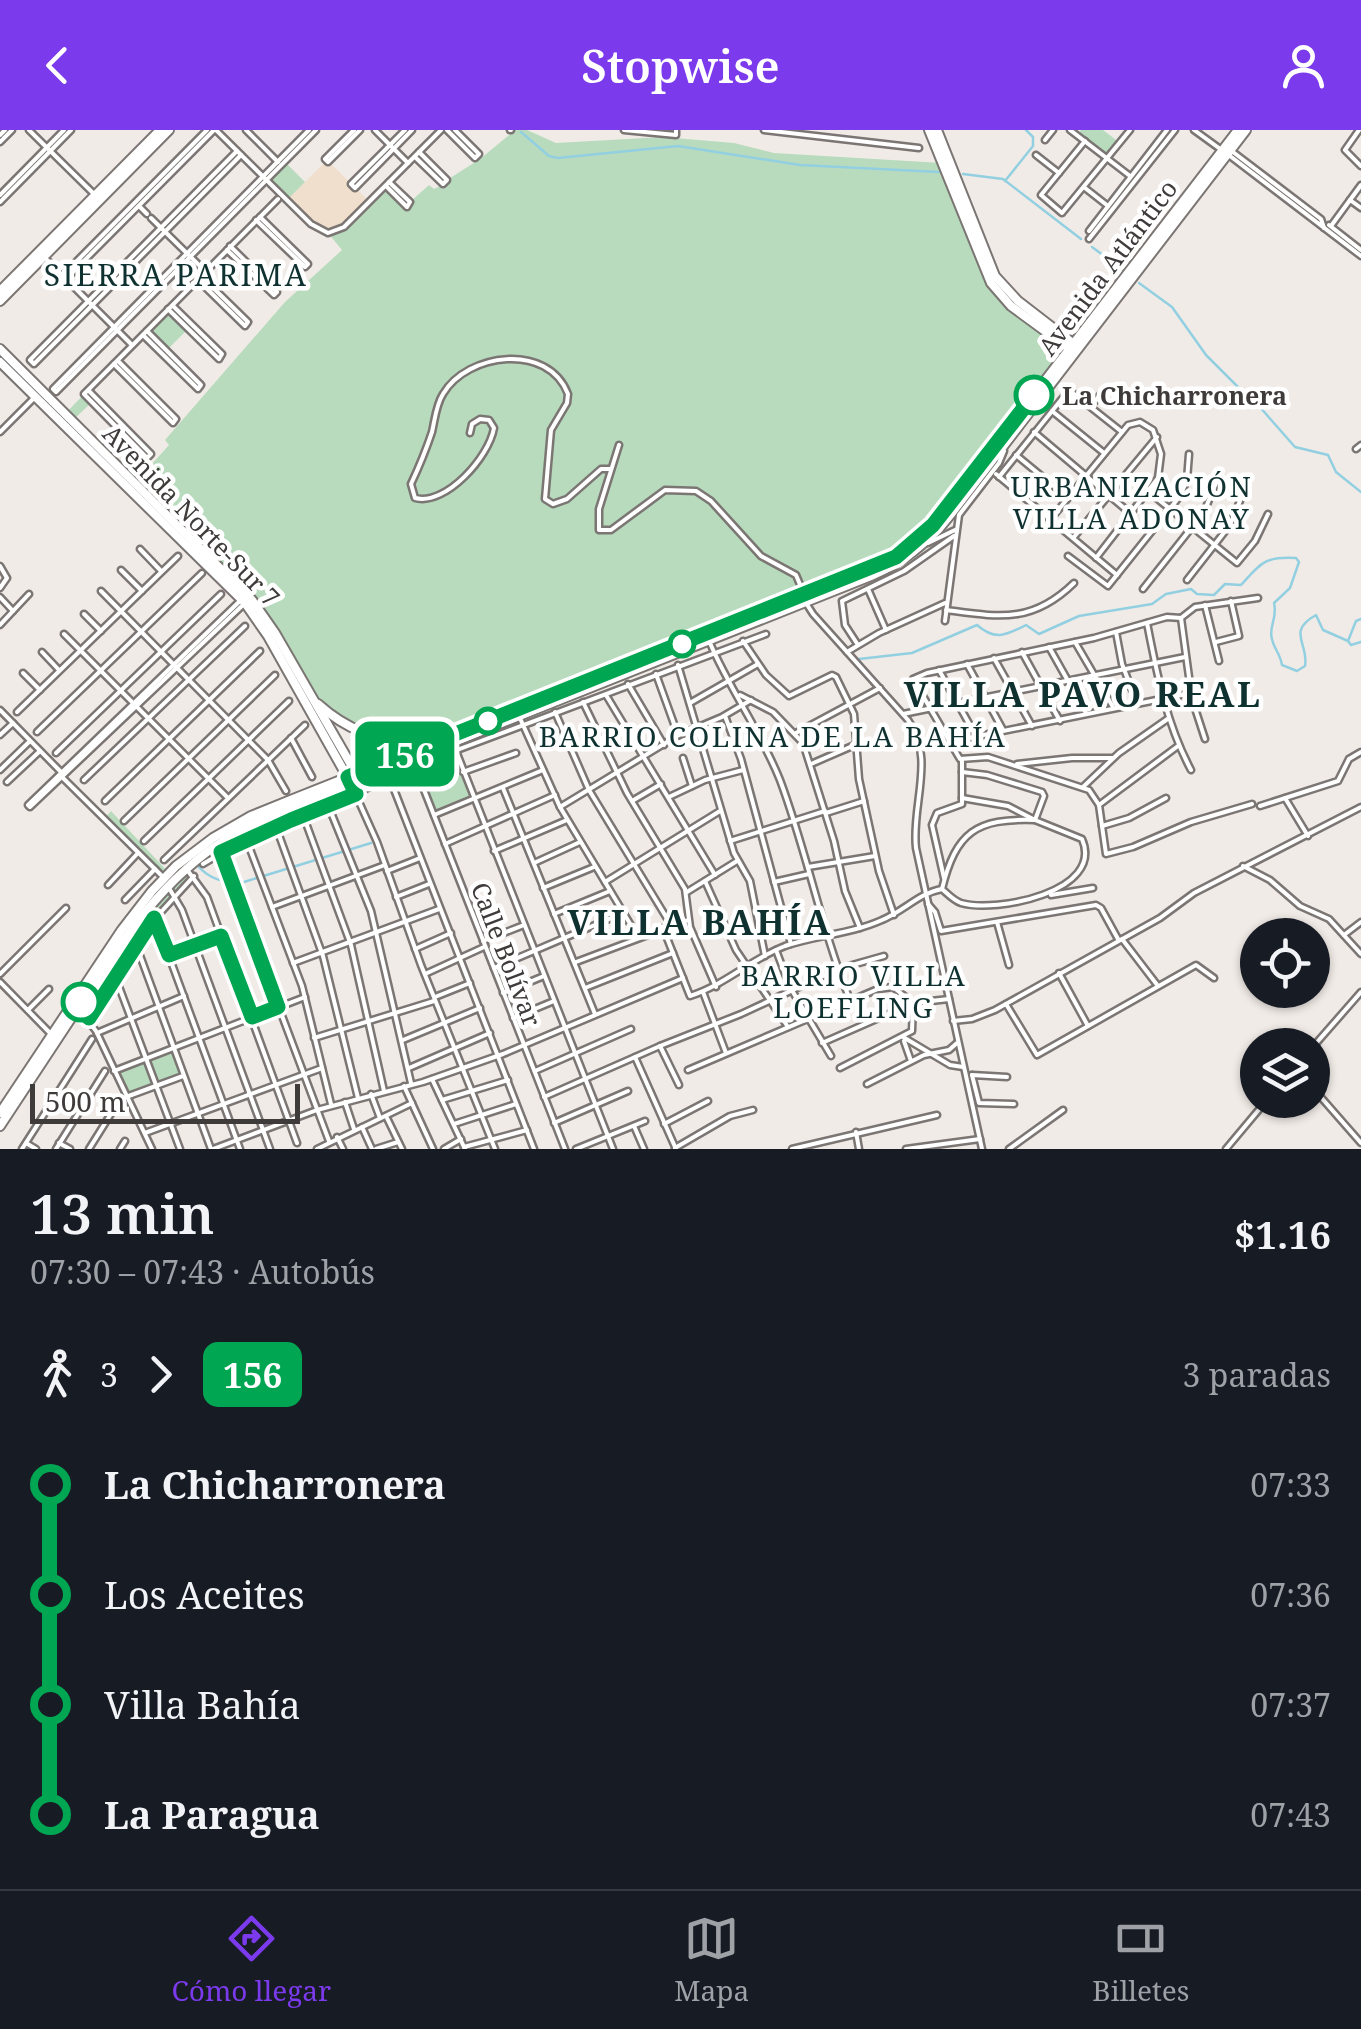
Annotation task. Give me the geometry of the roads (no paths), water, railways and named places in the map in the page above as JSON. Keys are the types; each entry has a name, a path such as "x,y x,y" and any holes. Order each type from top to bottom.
{"main road":[{"path":"98,198 160,130"},
{"path":"0,291 169,130"},
{"path":"929,130 987,277 1007,302 1071,344"},
{"path":"937,130 994,276 1071,344"},
{"name":"Avenida Atlántico","path":"1226,150 1238,130"},
{"name":"Avenida Atlántico","path":"0,1113 165,881 242,828 448,737 884,570 924,544 940,529 1004,444 1071,344 1246,130"},
{"path":"0,301 41,254"},
{"name":"Avenida Atlántico","path":"0,1126 128,920 193,852 231,827 327,786 413,767 885,562 923,536 1071,344"},
{"name":"Avenida Norte-Sur 7","path":"0,349 246,593 271,626 354,779"},
{"name":"Avenida Norte-Sur 7","path":"0,362 243,601 263,627 339,761 354,779"},
{"path":"310,696 342,722 378,738 410,742 448,737"},
{"path":"327,786 337,776 339,761"}],"street":[{"path":"0,142 12,130"},
{"path":"29,130 98,198"},
{"path":"0,202 64,130"},
{"path":"0,195 72,130"},
{"path":"176,165 206,130"},
{"path":"64,277 215,130 315,228 328,233 344,227 444,130 475,158 479,154 455,130"},
{"path":"246,130 280,163"},
{"path":"116,329 53,389 56,392 309,130"},
{"path":"304,138 316,130"},
{"path":"357,130 328,162 325,159 357,130"},
{"path":"375,130 408,163"},
{"path":"405,130 392,147 355,188 351,184 392,147 412,130"},
{"path":"624,130 676,135 676,130"},
{"path":"764,130 919,148"},
{"path":"1045,140 1053,130"},
{"path":"1070,130 1132,178"},
{"path":"1085,141 1041,195 1062,213 1130,130"},
{"path":"1089,239 1167,130"},
{"path":"1088,231 1175,130"},
{"path":"1194,130 1321,219 1361,253"},
{"path":"1359,130 1345,150 1361,166"},
{"path":"90,303 34,364 30,360 239,153"},
{"path":"417,154 447,180 443,184 417,154"},
{"path":"1036,155 1060,172"},
{"path":"388,184 410,202 407,206 388,184"},
{"path":"1327,226 1361,185"},
{"path":"1085,188 1108,206"},
{"path":"86,392 278,199"},
{"path":"1350,200 1361,208"},
{"path":"137,204 189,255 201,276 245,326 248,322 201,276"},
{"path":"258,219 308,264 304,267 258,219"},
{"path":"229,248 277,292 274,295 229,248"},
{"path":"41,254 132,345"},
{"path":"170,307 222,354 218,358 170,307"},
{"path":"145,333 202,385 198,389 145,333"},
{"path":"470,433 472,424 480,419 489,420 494,428 479,464 435,496 426,500 415,498 411,484 446,389 468,372 511,358 527,358 550,371 568,394 550,435 544,499 553,504 562,502 601,469 611,469"},
{"path":"116,362 176,419 173,423 116,362"},
{"path":"1091,406 1104,389"},
{"path":"1117,576 997,476 1068,391 1122,432"},
{"path":"86,392 151,454 147,458 86,392"},
{"path":"0,432 36,397"},
{"path":"1052,410 1104,454"},
{"path":"1050,520 1128,425 1140,422 1153,430 1161,468 1149,492 1096,558"},
{"path":"1034,432 1131,514"},
{"path":"1073,539 1157,436"},
{"path":"945,621 959,516 999,462 1004,444"},
{"path":"620,445 597,519 601,532 611,530 659,492 673,488 696,491 712,501 761,556 796,576 813,614 916,732 922,750 914,825 982,1149"},
{"path":"1068,556 1103,585 1109,585 1186,484 1189,454"},
{"path":"1016,455 1068,498"},
{"path":"999,462 1006,468"},
{"path":"1143,590 1193,527 1211,500 1218,478"},
{"path":"1149,492 1238,563 1256,542 1268,514"},
{"path":"1187,580 1234,520 1242,496"},
{"path":"924,544 955,533"},
{"path":"858,645 845,626 840,604 904,571 955,533"},
{"path":"140,549 162,572"},
{"path":"17,712 178,556"},
{"path":"0,566 7,578 0,588"},
{"path":"120,570 142,592"},
{"path":"37,732 202,573"},
{"path":"946,610 1002,617 1022,615 1054,601 1074,583"},
{"path":"868,588 886,630"},
{"path":"101,590 249,739 268,760 286,790"},
{"path":"0,625 29,594"},
{"path":"56,753 221,594"},
{"path":"0,597 14,610"},
{"path":"1180,618 1188,610 1206,605 1258,598"},
{"path":"1216,642 1240,635 1231,600"},
{"path":"62,775 28,804 30,807 243,601"},
{"path":"847,652 947,602"},
{"path":"1206,605 1220,661"},
{"path":"84,614 101,631"},
{"path":"945,879 932,825 937,813 961,806 962,759 913,678 1171,616 1180,618"},
{"path":"1180,618 1191,692 1206,739"},
{"path":"1147,623 1162,699 1191,770"},
{"path":"84,780 245,626"},
{"path":"1116,632 1123,670 1132,690"},
{"path":"64,634 228,798"},
{"path":"203,864 221,852 413,767 440,763 447,754 521,720 555,712 766,634"},
{"path":"709,641 774,768 850,1000"},
{"path":"743,641 758,664 790,696 835,676 850,706 864,801 894,915"},
{"path":"1075,642 1114,709"},
{"path":"1048,648 1087,715"},
{"path":"104,801 260,651"},
{"path":"42,652 60,671"},
{"path":"1022,652 1060,720"},
{"path":"903,714 1184,657"},
{"path":"994,658 1032,726"},
{"path":"690,702 758,664"},
{"path":"967,664 1003,732"},
{"path":"678,665 730,840 752,888 765,957"},
{"path":"939,670 976,737"},
{"path":"23,673 40,690"},
{"path":"656,674 678,735"},
{"path":"124,820 275,676"},
{"path":"628,684 664,745"},
{"path":"796,733 880,688"},
{"path":"949,742 1191,692"},
{"path":"604,693 715,875"},
{"path":"737,694 772,712 796,733 811,764 860,928"},
{"path":"560,806 678,735 725,716 751,700"},
{"path":"144,841 289,701"},
{"path":"583,702 616,773 686,892 688,920 716,987"},
{"path":"0,710 155,870 174,895 270,1149"},
{"path":"555,712 589,790 671,926"},
{"path":"725,716 792,944"},
{"path":"1083,787 1113,758 1169,718"},
{"path":"521,720 560,806 638,938"},
{"path":"0,735 13,722"},
{"path":"164,860 305,725"},
{"path":"291,738 312,777"},
{"path":"0,770 30,740"},
{"path":"811,764 858,744"},
{"path":"1099,805 1178,746"},
{"path":"7,782 41,751"},
{"path":"456,751 613,1149"},
{"path":"1260,806 1340,780 1348,761 1361,752"},
{"path":"463,772 516,753"},
{"path":"962,759 984,756 1083,787 1099,805 1104,854 1252,804"},
{"path":"684,758 692,786"},
{"path":"1012,765 1113,758"},
{"name":"Calle Bolívar","path":"413,767 564,1149"},
{"path":"434,815 543,770"},
{"path":"669,797 711,778 743,770"},
{"path":"962,772 987,775 1042,792 1035,820"},
{"path":"354,779 356,794 415,949 496,1149"},
{"path":"390,779 534,1149"},
{"path":"632,801 661,784"},
{"path":"503,788 595,1014"},
{"path":"444,844 555,795"},
{"path":"962,798 1008,806 1082,839 1086,848 1081,865 1047,896"},
{"path":"1102,826 1130,818 1166,798"},
{"path":"1286,798 1308,836"},
{"path":"730,840 864,801"},
{"path":"328,806 377,933 412,1085"},
{"path":"953,1021 972,1019 1006,1004 1244,866 1361,807"},
{"path":"604,882 721,811"},
{"path":"303,815 350,943 384,1091"},
{"path":"494,851 568,820"},
{"path":"942,889 951,856 975,830 997,821 1035,820"},
{"path":"276,827 322,953 358,1098"},
{"path":"242,828 305,997 331,1106"},
{"path":"534,863 581,842"},
{"path":"221,852 329,1141"},
{"path":"108,885 138,853"},
{"path":"774,882 876,856"},
{"path":"272,907 420,858"},
{"path":"686,892 737,861"},
{"path":"543,888 595,866"},
{"path":"1244,866 1270,880 1296,904 1329,919 1361,954"},
{"path":"185,867 204,890 297,1143"},
{"path":"125,900 155,870"},
{"path":"89,1018 154,918 194,876"},
{"path":"706,881 732,942 788,1027"},
{"path":"396,897 431,884"},
{"path":"942,889 955,900 978,905 1093,888"},
{"path":"663,928 690,996 716,987 776,950 860,928 894,915 925,892 942,889"},
{"path":"554,914 610,890"},
{"path":"928,904 935,912 940,930 1096,905 1158,986"},
{"path":"146,907 169,955 240,1149"},
{"path":"0,974 66,908"},
{"path":"293,962 441,908"},
{"path":"494,968 624,912"},
{"path":"574,963 688,920"},
{"path":"997,922 1009,966"},
{"path":"1344,935 1361,922"},
{"path":"425,974 524,925"},
{"path":"415,949 451,933"},
{"path":"169,955 221,936"},
{"path":"125,937 136,947 212,1149 316,1110 412,1085 499,1056 683,978"},
{"path":"776,950 792,991 831,1056"},
{"path":"584,988 673,953"},
{"path":"544,1097 838,969 884,956"},
{"path":"1006,1004 1036,1055 1197,964 1214,978"},
{"path":"1060,974 1088,1026"},
{"path":"115,976 180,1149"},
{"path":"504,993 544,976"},
{"path":"0,982 54,1037"},
{"path":"314,1038 396,1013 470,982"},
{"path":"688,1070 850,1000 890,987 913,1003"},
{"path":"28,1010 49,989"},
{"path":"704,992 726,1053"},
{"path":"1330,1028 1361,992"},
{"path":"97,1033 184,996"},
{"path":"114,1071 305,997"},
{"path":"822,1043 913,1003 948,1000"},
{"path":"513,1018 554,1001"},
{"path":"840,1068 914,1029 913,1003"},
{"path":"78,1008 97,1033 152,1149"},
{"path":"403,1040 480,1008"},
{"path":"534,1072 631,1029"},
{"path":"408,1068 490,1033"},
{"path":"903,1036 928,1054 954,1067 964,1067"},
{"path":"903,1036 911,1062"},
{"path":"22,1149 92,1039"},
{"path":"923,1049 944,1052 958,1041"},
{"path":"660,1046 679,1085"},
{"path":"867,1084 928,1054 960,1052"},
{"path":"635,1057 676,1148 730,1116 753,1110"},
{"path":"144,1133 322,1068"},
{"path":"70,1149 58,1146 106,1072"},
{"path":"965,1074 1007,1077"},
{"path":"972,1075 979,1103 1014,1104"},
{"path":"126,1097 183,1076"},
{"path":"432,1079 465,1148 527,1130"},
{"path":"442,1100 508,1080"},
{"path":"404,1086 434,1149"},
{"path":"554,1123 628,1091"},
{"path":"371,1094 402,1149"},
{"path":"90,1149 119,1101"},
{"path":"664,1124 708,1101"},
{"path":"344,1102 354,1130"},
{"path":"317,1149 412,1103"},
{"path":"454,1124 517,1104"},
{"path":"1330,1107 1360,1141 1352,1149"},
{"path":"1009,1149 1063,1110"},
{"path":"792,1149 937,1115"},
{"path":"1226,1149 1252,1118"},
{"path":"580,1148 645,1120"},
{"path":"634,1125 644,1149"},
{"path":"362,1127 374,1149 398,1142"},
{"path":"856,1132 859,1149"},
{"path":"338,1136 343,1149"},
{"path":"906,1149 980,1139"},
{"path":"444,1149 461,1140"},
{"path":"120,1149 125,1141"},
{"path":"26,1143 36,1149"}],"waterway":[{"path":"1005,181 1033,146 1033,137 1026,130"},
{"path":"521,132 549,156 558,158 678,146 800,165 939,172"},
{"path":"963,174 1003,179 1081,239"},
{"path":"1092,247 1122,269"},
{"path":"1139,283 1172,307 1206,355 1295,447 1328,455 1336,472 1361,492"},
{"path":"859,659 912,653 977,625 996,635 1026,625 1039,634 1079,616 1152,604 1166,594 1191,589 1197,594 1214,595 1225,584 1241,585 1264,562 1277,558 1296,558 1299,562 1290,588 1274,603 1271,635 1282,665 1297,671 1305,666 1300,633 1316,615 1323,630 1348,641"},
{"path":"1361,619 1356,621 1348,641 1351,645 1361,642"},
{"path":"197,865 219,880 244,882 371,843"}],"place":[{"name":"La Chicharronera","path":"1034,395"}],"district":[{"name":"SIERRA PARIMA","path":"176,274"},
{"name":"URBANIZACIÓN VILLA ADONAY","path":"1132,502"},
{"name":"VILLA PAVO REAL","path":"1083,693"},
{"name":"BARRIO COLINA DE LA BAHÍA","path":"773,736"},
{"name":"VILLA BAHÍA","path":"700,921"},
{"name":"BARRIO VILLA LOEFLING","path":"854,991"}]}
